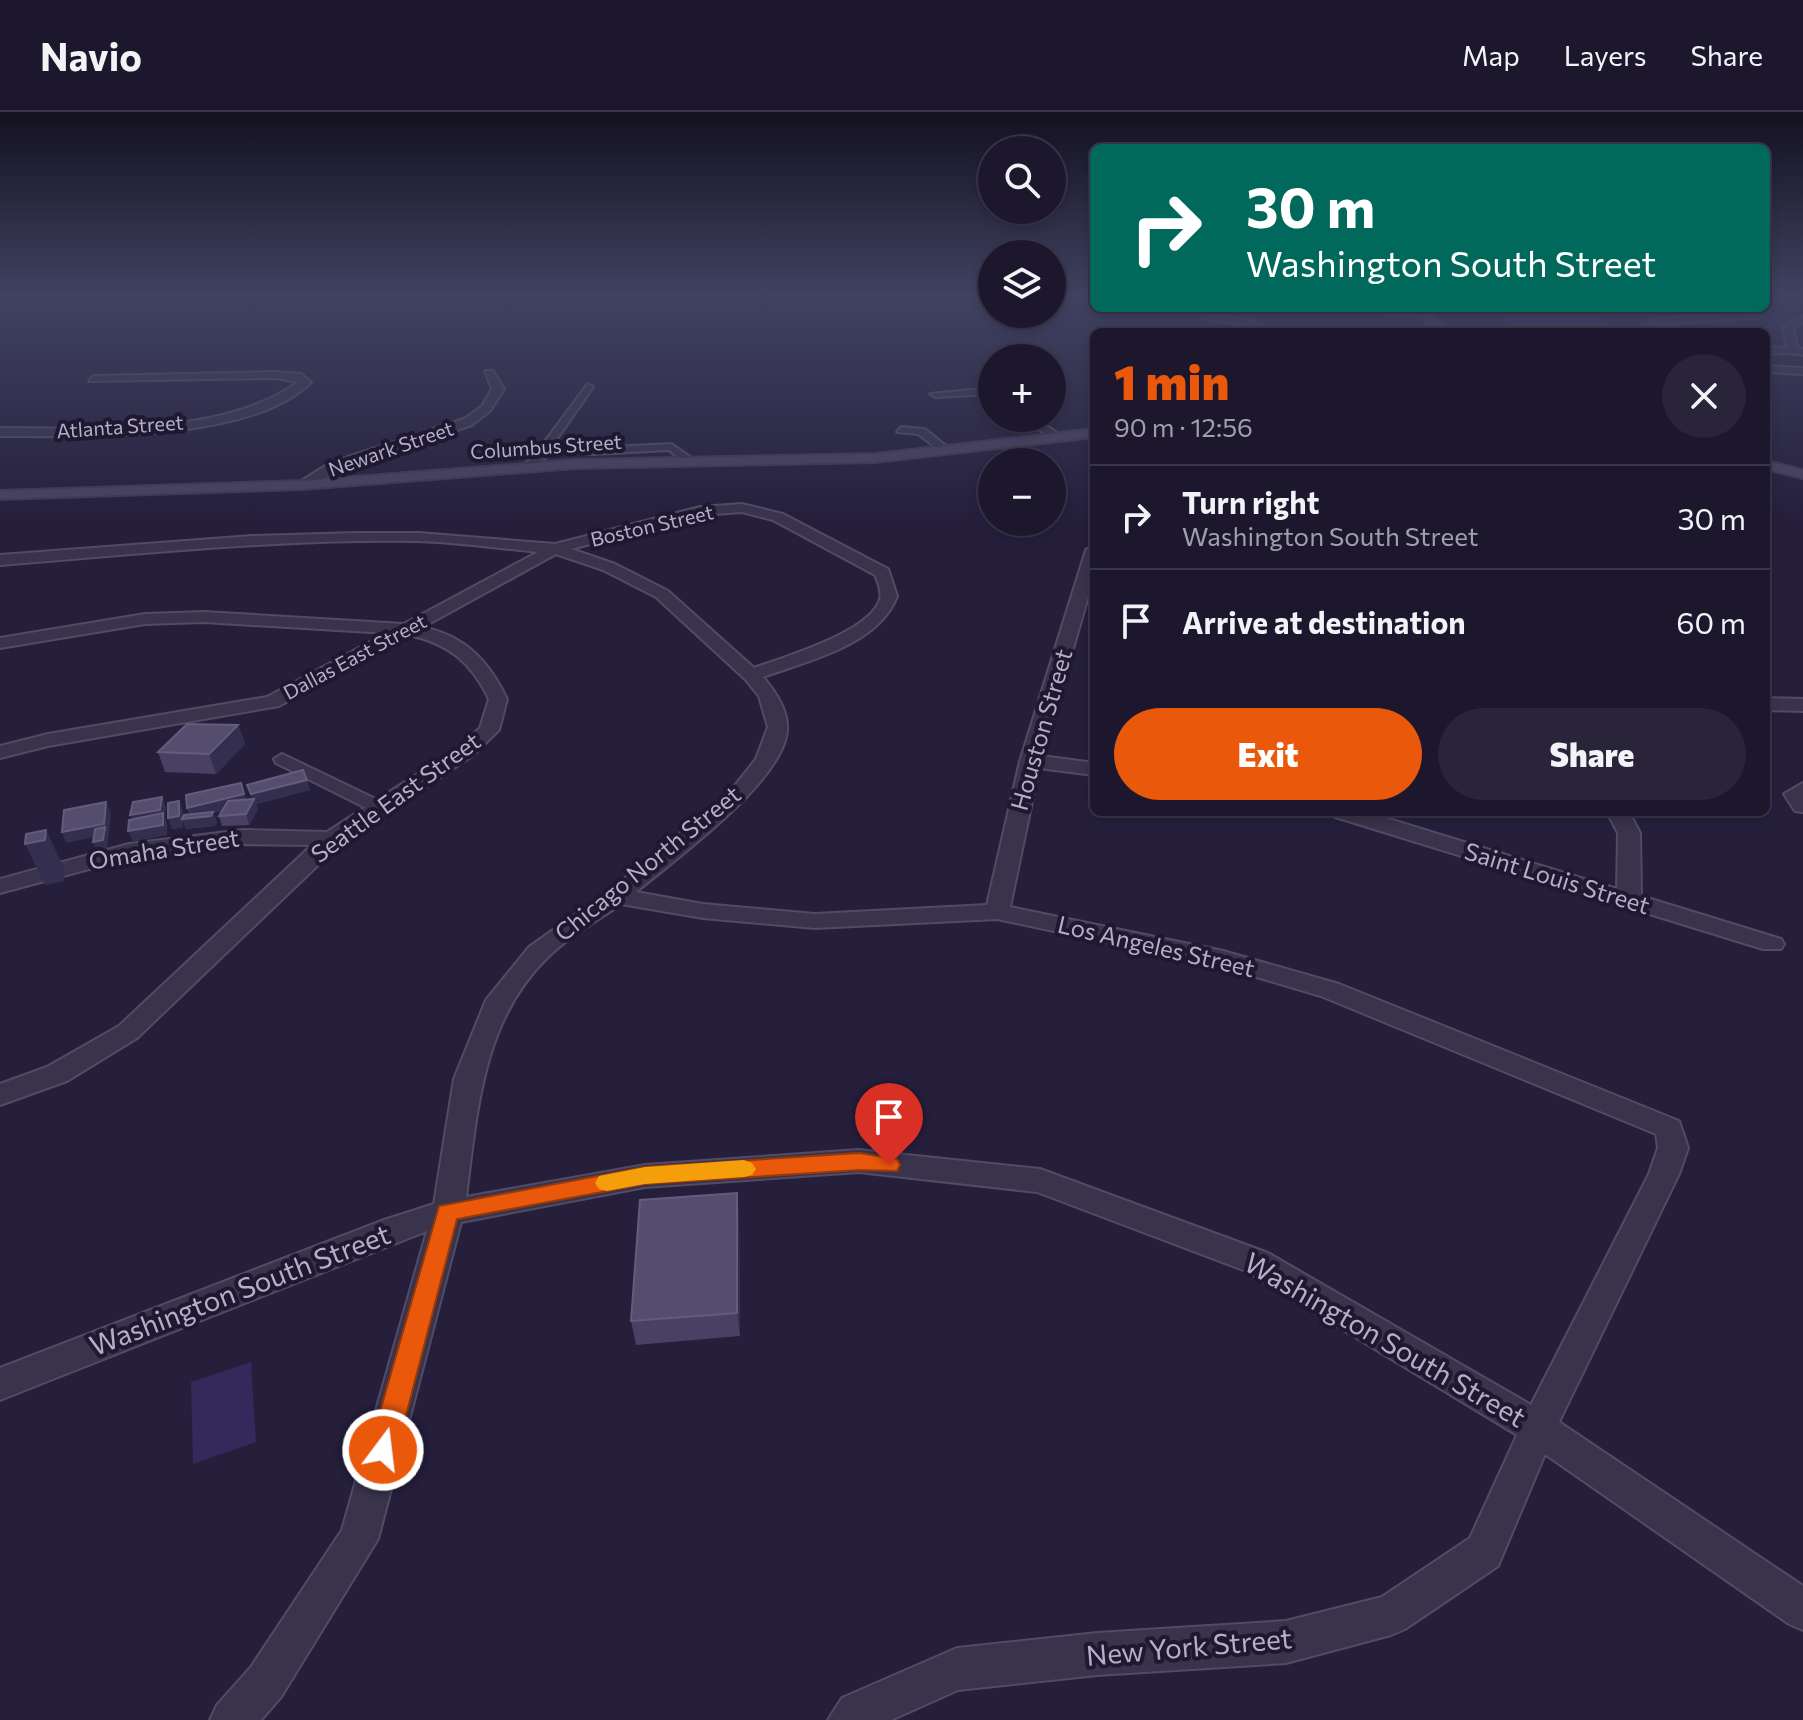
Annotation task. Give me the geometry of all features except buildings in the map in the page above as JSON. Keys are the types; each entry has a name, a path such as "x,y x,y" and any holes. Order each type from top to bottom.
{"street":[{"name":"Newark Street","path":"302,485 335,466 468,422 486,408 498,389 489,373"},
{"name":"Atlanta Street","path":"0,432 86,432 216,418 278,403 305,382 297,376 275,375 93,379"},
{"name":"Columbus Street","path":"0,495 302,485 527,467 686,459 913,455 1058,434 1090,433"},
{"path":"1770,466 1803,474"},
{"name":"Boston Street","path":"555,549 700,511 742,508 778,517 882,572 889,596 883,613 865,627 814,652 751,675"},
{"name":"Chicago North Street","path":"0,560 252,540 356,537 419,537 555,549 609,567 662,594 751,675 768,695 778,727 766,760 736,797 617,896 538,952 495,1006 468,1079 448,1212 359,1539 266,1682 232,1720"},
{"name":"Dallas East Street","path":"0,752 63,737 272,702 555,549"},
{"name":"Houston Street","path":"997,912 1030,761 1085,617 1090,580"},
{"name":"Seattle East Street","path":"0,643 145,619 204,617 407,629 442,637 469,654 486,674 498,699 489,730 465,752 332,839 128,1032 57,1074 0,1095"},
{"path":"1770,704 1803,705"},
{"path":"1030,761 1090,768"},
{"path":"1803,789 1795,794 1803,806"},
{"name":"Saint Louis Street","path":"1356,816 1772,944"},
{"path":"1620,816 1629,833 1629,901"},
{"name":"Omaha Street","path":"0,886 129,851 243,837 332,839"},
{"name":"Los Angeles Street","path":"617,896 703,911 815,921 997,912 1223,959 1330,990 1669,1128"},
{"name":"New York Street","path":"850,1720 857,1713 957,1669 1097,1654 1286,1642 1391,1615 1484,1552 1538,1428 1664,1174 1673,1148 1669,1128"},
{"name":"Washington South Street","path":"0,1384 392,1230 448,1212 645,1176 859,1161 1040,1181 1257,1262 1538,1428 1803,1610"}],"lane":[{"path":"575,464 552,448 551,440 588,387"},
{"path":"935,394 978,392"},
{"path":"901,430 921,431 947,451"},
{"path":"893,441 903,442 913,455"},
{"path":"527,467 552,448 594,451 671,447 686,459"},
{"path":"282,759 380,808"}],"shaded area":[{"path":"251,1362 256,1442 193,1464 191,1382"}],"slow traffic":[{"path":"607,1183 645,1176 744,1169"}],"route":[{"path":"383,1450 448,1212 645,1176 859,1161 889,1165"}]}
